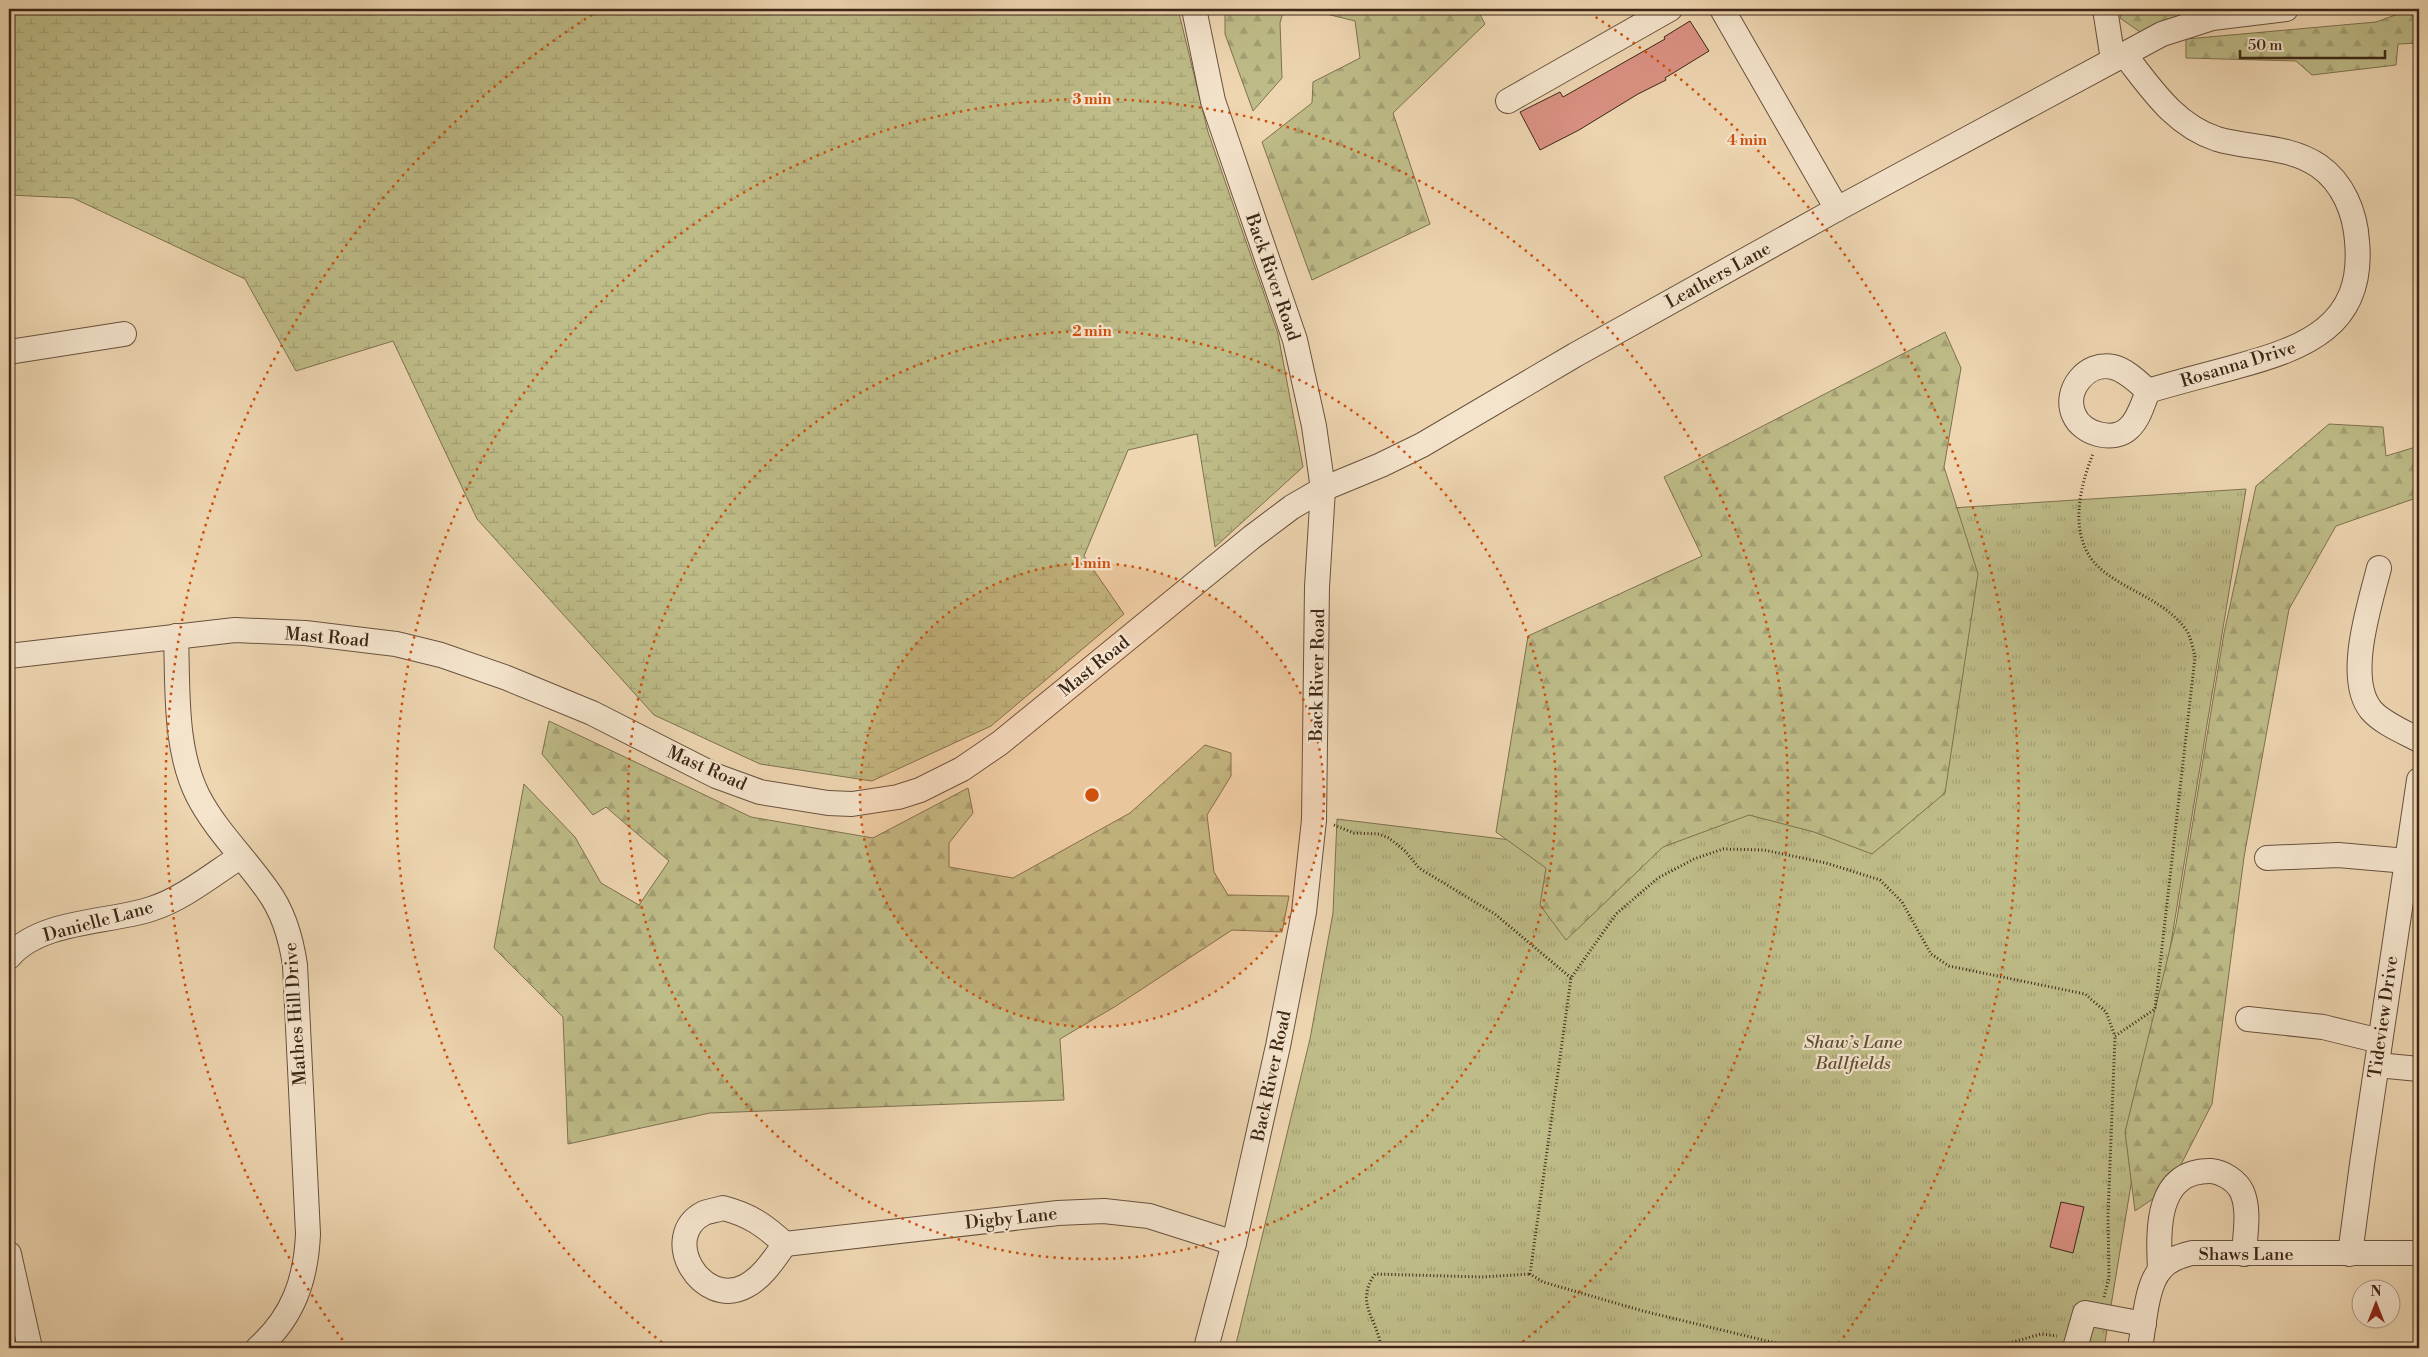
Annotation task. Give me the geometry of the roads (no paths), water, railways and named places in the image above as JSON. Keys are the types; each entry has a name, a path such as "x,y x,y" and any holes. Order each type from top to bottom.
{"street":[{"name":"Back River Road","path":"1194,9 1213,101 1295,340 1314,426 1323,488 1317,587 1314,820 1310,866 1296,958 1234,1243 1206,1348"},
{"path":"1508,101 1670,9"},
{"path":"1722,9 1837,209"},
{"path":"2105,9 2118,57"},
{"name":"Leathers Lane","path":"1323,488 1381,465 1422,445 1574,355 1837,209 2118,57 2186,25 2212,18 2286,9"},
{"name":"Rosanna Drive","path":"2118,57 2179,120 2196,130 2218,139 2274,148 2298,155 2318,166 2334,180 2345,195 2356,230 2358,248 2354,287 2346,305 2336,319 2319,335 2297,348 2271,358 2148,391"},
{"path":"9,352 124,334"},
{"path":"2095,367 2113,367 2127,374 2148,391 2137,418 2129,429 2115,435 2100,435 2083,427 2074,414 2072,400 2074,387 2081,375 2095,367"},
{"name":"Mast Road","path":"9,656 235,630 351,637 441,655 507,678 592,713 716,776 760,792 828,803 875,802 898,797 941,780 1000,743 1252,537 1292,507 1323,488"},
{"path":"2379,568 2365,623 2360,676 2362,696 2371,711 2419,740"},
{"name":"Mathes Hill Drive","path":"176,636 179,708 184,754 189,776 199,798 240,857 269,891 282,915 291,938 295,965 308,1234 303,1280 296,1299 276,1331 258,1348"},
{"name":"Tideview Drive","path":"2350,1254 2407,861 2415,833 2419,780"},
{"path":"2267,858 2338,855 2407,861"},
{"name":"Danielle Lane","path":"9,958 32,939 58,929 153,909 180,895 240,857"},
{"path":"2248,1018 2324,1027 2380,1041"},
{"path":"2377,1065 2419,1069"},
{"path":"2140,1348 2152,1283 2160,1269 2158,1234 2162,1209 2170,1190 2182,1178 2198,1171 2215,1171 2231,1178 2241,1192 2246,1210 2244,1254"},
{"name":"Digby Lane","path":"785,1244 1058,1213 1104,1211 1149,1216 1234,1243"},
{"name":"Shaws Lane","path":"2160,1269 2175,1258 2192,1253 2419,1253"},
{"path":"9,1254 30,1348"},
{"path":"2076,1343 2085,1313 2144,1324"}],"park label":[{"name":"Shaw’s Lane Ballfields","path":"1853,1052"}]}
